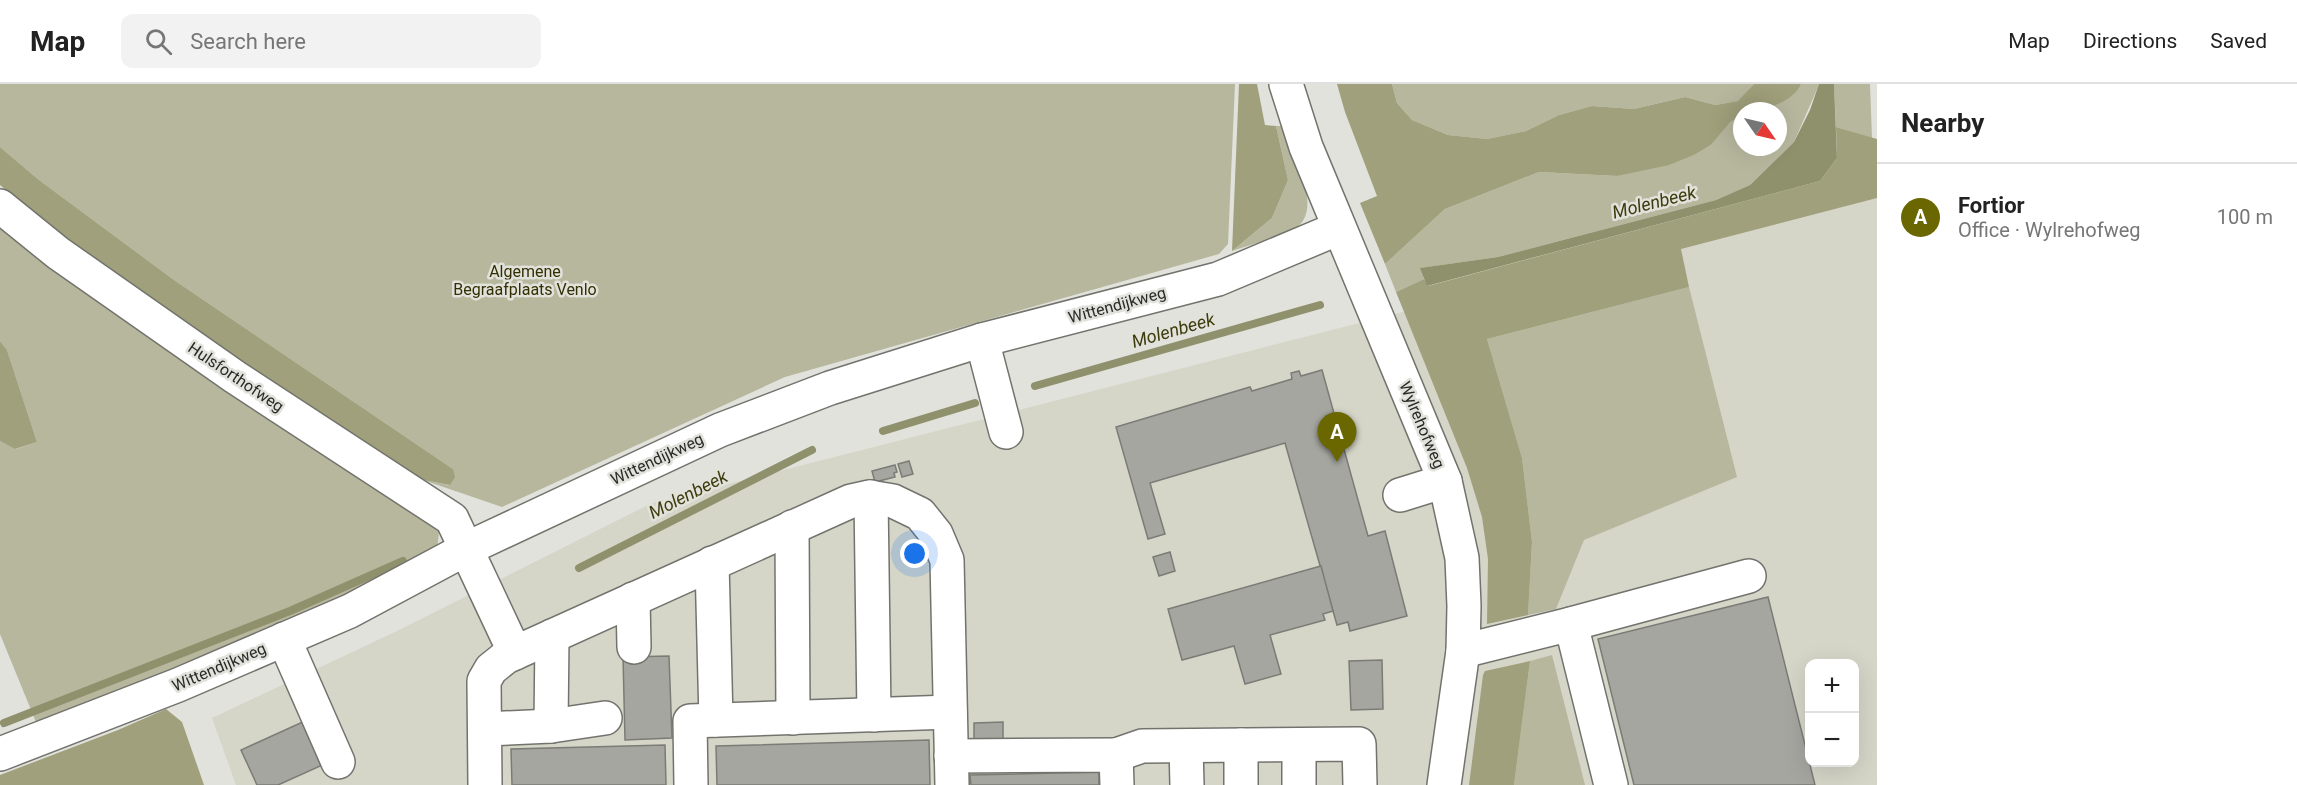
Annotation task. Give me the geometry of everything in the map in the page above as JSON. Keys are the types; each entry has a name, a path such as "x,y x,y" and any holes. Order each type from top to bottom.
{"street":[{"name":"Wylrehofweg","path":"1286,84 1306,147 1445,481 1462,558 1464,606 1462,651 1444,785"},
{"name":"Hulsforthofweg","path":"0,206 58,253 235,377 452,519 515,653"},
{"name":"Wittendijkweg","path":"0,754 178,685 350,610 466,549 720,430 830,388 982,340 1218,279 1339,228"},
{"path":"982,340 1006,432"},
{"path":"1400,495 1445,481"},
{"path":"871,497 874,715"},
{"path":"485,785 484,681 491,669 506,657 850,501 871,497 893,501 920,514 936,534 947,560 951,771 1116,770 1142,746 1359,744 1360,785"},
{"path":"783,727 792,527"},
{"path":"712,563 716,720"},
{"path":"1462,651 1749,576"},
{"path":"633,599 634,647"},
{"path":"1571,624 1611,785"},
{"path":"551,726 552,636"},
{"path":"284,639 339,762"},
{"path":"691,785 690,721 716,720 783,727 874,715 950,712"},
{"path":"485,729 551,726 605,718"},
{"path":"1241,745 1241,785"},
{"path":"1299,745 1299,785"},
{"path":"1186,746 1187,785"}],"shaded area":[{"path":"1239,84 1257,84 1265,125 1276,126 1288,180 1272,218 1232,251"},
{"path":"1337,84 1392,84 1397,103 1412,120 1448,135 1487,139 1526,131 1559,115 1592,106 1634,109 1685,97 1715,105 1738,101 1754,84 1801,84 1791,97 1781,102 1733,102 1733,120 1711,145 1669,165 1617,176 1539,172 1445,209 1385,264 1360,203 1377,196 1345,112"},
{"path":"1819,84 1834,84 1837,158 1820,181 1427,286 1420,268 1498,257 1716,200 1750,185 1780,156 1787,156 1787,149 1794,142 1810,110"},
{"path":"1836,127 1877,139 1877,198 1681,249 1689,287 1487,339 1522,458 1532,542 1528,615 1487,624 1488,559 1482,517 1467,468 1396,292 1424,279 1428,286 1820,181 1837,158"},
{"path":"0,147 39,180 174,280 453,469 455,477 450,485 423,480 249,375 53,230 0,185"},
{"path":"1877,191 1877,785 236,785 212,718 397,631 650,504"},
{"path":"0,341 7,350 37,442 15,449 0,441"},
{"path":"1530,661 1514,785 1469,785 1483,675 1485,671"},
{"path":"166,709 182,722 204,785 0,785 0,775"}],"green space":[{"name":"Algemene Begraafplaats Venlo","path":"0,84 1235,84 1228,244 1219,254 785,377 502,507 423,480 449,485 453,469 174,280 39,180 0,147"},
{"path":"1392,84 1754,84 1739,101 1715,105 1685,97 1634,109 1592,106 1559,115 1526,131 1487,139 1448,135 1412,120 1397,103"},
{"path":"1801,84 1819,84 1794,142 1787,149 1787,102 1778,102 1789,97"},
{"path":"1834,84 1870,84 1872,138 1836,127"},
{"path":"1733,119 1733,156 1780,156 1750,185 1716,200 1498,257 1421,268 1424,279 1396,292 1385,264 1445,209 1539,172 1617,176 1696,154 1711,145"},
{"path":"1276,126 1282,126 1304,180 1307,209 1303,221 1287,233 1232,251 1272,218 1288,180"},
{"path":"0,224 416,514 439,532 437,551 315,611 38,727 0,634 0,441 16,449 37,442 7,350 0,341"},
{"path":"1689,287 1737,477 1584,540 1556,609 1528,615 1532,542 1522,458 1487,339"},
{"path":"1552,655 1585,785 1514,785 1530,661"}],"building":[{"path":"1322,370 1368,536 1385,531 1407,616 1350,631 1348,622 1337,625 1285,443 1150,483 1165,534 1148,539 1116,427 1250,387 1252,391 1292,379 1291,373 1299,371 1301,376"},
{"path":"909,461 913,474 902,477 898,464"},
{"path":"895,465 897,472 894,473 895,477 875,482 872,471"},
{"path":"1170,552 1175,571 1159,576 1153,557"},
{"path":"1321,566 1333,611 1323,614 1325,620 1270,635 1281,674 1245,684 1234,646 1182,660 1168,609"},
{"path":"1768,597 1805,745 1805,767 1810,767 1815,785 1634,785 1598,639"},
{"path":"669,656 672,738 625,740 623,657"},
{"path":"1382,660 1383,709 1351,710 1349,661"},
{"path":"307,720 327,763 278,785 257,785 241,750"},
{"path":"1003,722 1003,742 974,742 974,723"},
{"path":"929,740 930,785 717,785 716,746"},
{"path":"665,745 666,785 512,785 511,749"},
{"path":"1099,772 1099,785 971,785 970,775"}],"waterway":[{"name":"Molenbeek","path":"1035,386 1320,305"},
{"name":"Molenbeek","path":"883,431 975,403"},
{"name":"Molenbeek","path":"579,568 812,450"},
{"path":"4,723 290,611 403,561"}],"place":[{"name":"Fortior","path":"1337,462"}]}
